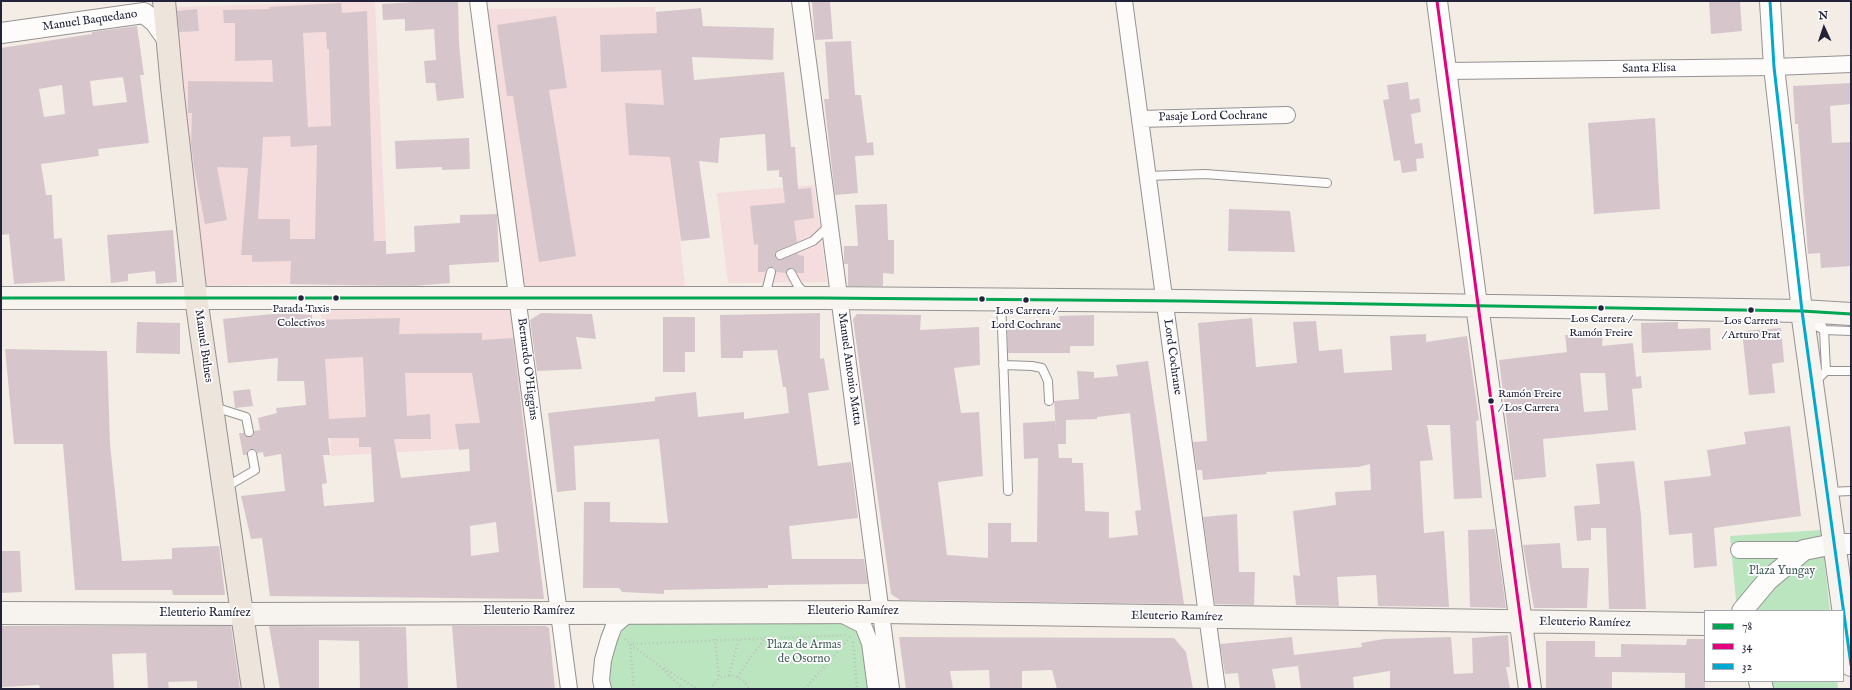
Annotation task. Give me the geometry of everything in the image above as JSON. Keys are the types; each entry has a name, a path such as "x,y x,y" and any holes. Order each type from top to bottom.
{"main road":[{"name":"Manuel Bulnes","path":"164,1 196,298 253,689"},
{"path":"1,298 839,298 1164,300 1477,305 1811,318 1851,314"},
{"path":"1477,305 1530,689"},
{"path":"1811,318 1819,378 1827,492 1843,544 1851,666"},
{"name":"Eleuterio Ramírez","path":"1,613 242,614 881,612 1704,624"}],"street":[{"name":"Manuel Baquedano","path":"8,27 155,1"},
{"name":"Bernardo O'Higgins","path":"478,1 569,689"},
{"name":"Manuel Antonio Matta","path":"800,1 891,689"},
{"name":"Lord Cochrane","path":"1124,1 1217,689"},
{"path":"1437,1 1477,305"},
{"path":"1770,1 1774,67 1811,318"},
{"name":"Manuel Baquedano","path":"116,8 147,14 155,22 167,39"},
{"name":"Santa Elisa","path":"1447,71 1774,67 1851,64"},
{"name":"Pasaje Lord Cochrane","path":"1140,118 1287,115"},
{"path":"1739,550 1804,550 1843,544"},
{"path":"1743,610 1768,580 1804,550"},
{"path":"602,689 601,680 603,660 609,639 614,626 630,612"},
{"path":"838,612 870,643 876,689"}],"lane":[{"path":"1147,176 1205,174 1328,182"},
{"path":"780,255 812,241 830,225"},
{"path":"758,298 767,288 771,272"},
{"path":"791,273 798,286 812,298"},
{"path":"1002,299 1008,491"},
{"path":"1811,318 1851,331"},
{"path":"1003,365 1032,366 1042,368 1048,381 1049,400"},
{"path":"1819,378 1851,371"},
{"path":"212,407 246,417 249,432"},
{"path":"224,489 255,470 252,454"},
{"path":"1827,492 1851,491"}],"path":[{"path":"630,644 766,637 858,630"},
{"path":"805,689 858,630"},
{"path":"857,689 858,630"},
{"path":"738,677 766,637"},
{"path":"729,676 739,638"},
{"path":"710,689 718,678 715,639"},
{"path":"630,644 660,666 697,689"},
{"path":"630,644 634,689"},
{"path":"660,666 683,689"},
{"path":"718,678 729,676 738,677 744,681 749,689"}],"shaded area":[{"path":"375,1 388,287 290,284 204,286 174,7"},
{"path":"655,7 685,287 524,290 484,9"},
{"path":"814,185 827,282 728,283 717,193"},
{"path":"321,309 511,310 527,445 331,456"}],"green space":[{"name":"Plaza Yungay","path":"1821,530 1830,610 1737,610 1730,536"},
{"name":"Plaza de Armas de Osorno","path":"632,620 852,622 864,641 870,689 608,689 605,668 624,627"},
{"path":"1748,682 1837,682 1838,689 1749,689"}],"building":[{"path":"458,1 459,43 464,98 437,101 435,83 426,83 424,61 436,60 434,29 405,31 405,19 383,20 382,4"},
{"path":"830,1 833,39 815,40 812,2"},
{"path":"1709,1 1740,1 1742,31 1711,34"},
{"path":"341,3 342,13 367,11 374,241 386,241 386,254 415,252 414,226 460,223 460,215 497,214 499,262 449,265 450,283 413,286 290,284 291,261 252,262 252,255 241,255 248,168 217,167 227,220 205,224 191,144 192,113 188,113 188,81 273,82 272,60 235,61 235,23 224,23 223,10 269,9 269,7","holes":["326,32 327,49 329,49 331,126 308,127 303,33","290,136 291,147 317,145 315,239 290,239 290,219 258,219 263,137"]},
{"path":"701,8 703,26 774,28 773,60 692,57 694,80 784,72 791,147 795,147 798,189 811,188 814,218 794,221 797,242 778,250 775,255 776,259 780,260 798,253 798,255 804,256 804,273 797,273 791,268 787,270 786,273 776,272 775,268 772,267 767,268 765,272 758,272 758,244 754,245 750,206 785,203 782,177 779,177 779,170 767,171 765,134 720,138 718,163 699,161 710,238 681,241 670,157 629,155 625,103 664,105 661,70 601,72 600,35 657,33 656,12"},
{"path":"197,9 199,31 179,32 177,11"},
{"path":"556,16 567,88 549,90 576,256 539,262 513,96 507,96 497,25"},
{"path":"137,26 144,75 140,75 149,143 98,149 99,156 41,164 46,195 52,195 54,239 62,238 65,281 14,284 9,234 1,235 1,48 92,34 92,32","holes":["123,77 127,102 93,106 90,81","62,85 65,114 44,117 39,89"]},
{"path":"851,41 855,95 861,95 867,143 873,142 874,155 855,156 858,193 835,195 824,99 829,99 825,42"},
{"path":"1408,82 1410,100 1419,98 1421,112 1411,114 1415,144 1422,143 1424,158 1416,159 1417,171 1402,173 1400,160 1394,161 1383,100 1389,99 1387,85"},
{"path":"1851,83 1851,104 1830,106 1832,143 1851,142 1851,266 1821,268 1820,253 1808,254 1798,124 1795,124 1793,86"},
{"path":"1655,118 1660,209 1594,214 1588,123"},
{"path":"469,138 470,169 442,170 442,167 396,169 395,141"},
{"path":"887,204 888,240 894,240 894,274 883,273 883,286 848,286 848,264 844,264 844,246 858,246 855,205"},
{"path":"1229,209 1290,211 1295,252 1228,251"},
{"path":"173,230 177,282 156,284 155,271 128,274 128,281 111,283 107,235"},
{"path":"282,313 312,315 312,320 400,318 399,334 482,333 482,340 513,338 544,599 270,596 262,538 251,539 241,496 285,491 281,454 264,457 263,452 257,453 256,450 251,449 248,450 247,455 243,455 239,433 244,433 248,437 252,436 254,431 260,430 258,418 277,413 276,408 306,405 304,381 277,381 278,358 228,363 223,319","holes":["363,357 366,417 329,419 325,359","405,373 472,373 480,423 455,424 459,450 469,449 470,471 401,478 394,439 431,439 430,414 407,416","328,438 359,438 359,447 371,447 374,502 324,506 322,484 327,483 323,455 330,455","496,522 499,552 471,556 470,526"]},
{"path":"541,313 592,314 596,339 576,337 582,369 537,371 530,320"},
{"path":"820,313 820,359 824,358 829,390 808,393 818,466 851,462 858,518 789,526 792,559 864,559 868,584 768,585 768,588 664,590 664,594 622,592 619,588 583,588 584,502 610,502 610,522 668,523 659,439 574,446 576,490 557,492 548,413 655,401 655,397 696,392 698,417 744,412 744,419 789,413 786,387 783,387 777,350 743,351 743,358 721,358 720,315"},
{"path":"857,314 921,315 920,330 979,327 980,365 954,368 961,413 979,412 983,476 938,482 947,555 988,558 988,523 1011,523 1011,542 1037,542 1038,458 1024,459 1023,423 1055,421 1056,434 1054,401 1079,399 1077,371 1094,372 1094,378 1118,376 1116,365 1148,361 1184,604 900,600 891,594 853,319","holes":["1130,413 1141,510 1135,511 1138,535 1109,538 1109,512 1085,511 1083,463 1072,463 1072,458 1059,458 1058,444 1066,444 1066,420 1097,419 1097,417"]},
{"path":"1094,315 1094,346 1070,346 1070,353 1008,353 1007,323 1060,324 1059,316"},
{"path":"663,317 695,317 695,352 685,352 685,372 663,372"},
{"path":"1252,318 1256,367 1297,363 1293,322 1316,321 1319,351 1342,349 1344,373 1392,370 1390,336 1426,334 1426,342 1467,336 1479,420 1476,421 1482,498 1454,499 1450,425 1427,425 1433,460 1420,461 1424,533 1444,531 1449,607 1378,606 1376,575 1337,577 1339,606 1296,605 1293,575 1300,576 1293,511 1336,505 1335,492 1371,490 1370,464 1358,467 1266,472 1267,474 1203,480 1202,470 1197,470 1193,442 1207,441 1198,323"},
{"path":"137,322 180,323 180,354 136,353"},
{"path":"1678,322 1678,329 1710,328 1711,350 1642,353 1641,323"},
{"path":"1781,328 1784,362 1772,364 1775,393 1749,395 1742,331"},
{"path":"1565,335 1603,336 1602,346 1633,343 1636,377 1641,376 1642,388 1632,389 1636,430 1543,439 1546,477 1514,480 1499,360 1567,352","holes":["1580,373 1605,373 1608,410 1584,412"]},
{"path":"5,349 107,351 110,444 122,561 172,559 172,548 219,546 225,595 173,595 172,590 75,590 63,444 14,444"},
{"path":"250,389 253,406 235,408 233,391"},
{"path":"1790,426 1801,516 1714,528 1717,566 1694,568 1692,533 1669,535 1664,481 1711,476 1707,450 1746,444 1744,432"},
{"path":"1634,461 1641,515 1646,609 1609,609 1606,528 1591,528 1591,540 1577,541 1574,506 1600,504 1596,464"},
{"path":"1237,514 1239,572 1255,572 1254,605 1215,604 1203,517"},
{"path":"1495,529 1506,608 1470,607 1468,530"},
{"path":"1560,543 1562,568 1589,568 1587,608 1534,608 1523,545"},
{"path":"1,551 20,551 22,592 1,593"},
{"path":"1,626 231,626 240,689 197,689 197,681 168,682 169,689 148,689 146,653 112,654 114,689 40,689 39,685 2,687"},
{"path":"269,626 406,627 408,689 360,689 359,641 319,640 319,689 280,689"},
{"path":"452,626 546,626 549,628 555,689 457,689"},
{"path":"1508,635 1510,667 1506,667 1510,689 1390,689 1390,671 1353,677 1354,689 1301,689 1298,666 1272,669 1276,689 1240,689 1238,673 1225,674 1220,644 1292,637 1294,655 1362,647 1361,643 1384,639 1451,637 1454,674 1473,673 1472,638"},
{"path":"899,637 1174,638 1186,652 1193,689 1057,689 1052,670 1022,671 1022,689 990,689 989,670 950,671 953,689 906,689"},
{"path":"1687,639 1704,639 1705,689 1685,689 1685,673 1612,672 1612,689 1546,689 1546,641 1595,641 1595,657 1621,657 1621,644 1686,645"}],"transit line":[{"name":"34","path":"1437,1 1530,689"},
{"name":"32","path":"1770,1 1774,67 1802,311 1843,610"},
{"name":"78","path":"1,298 822,298 1184,301 1802,311 1851,314"},
{"name":"32","path":"1844,614 1851,665"}],"place":[{"name":"Parada Taxis Colectivos","path":"301,298"},
{"name":"Los Carrera / Lord Cochrane","path":"1026,300"},
{"name":"Los Carrera / Ramón Freire","path":"1601,308"},
{"name":"Los Carrera / Arturo Prat","path":"1751,310"},
{"name":"Ramón Freire / Los Carrera","path":"1491,401"}]}
